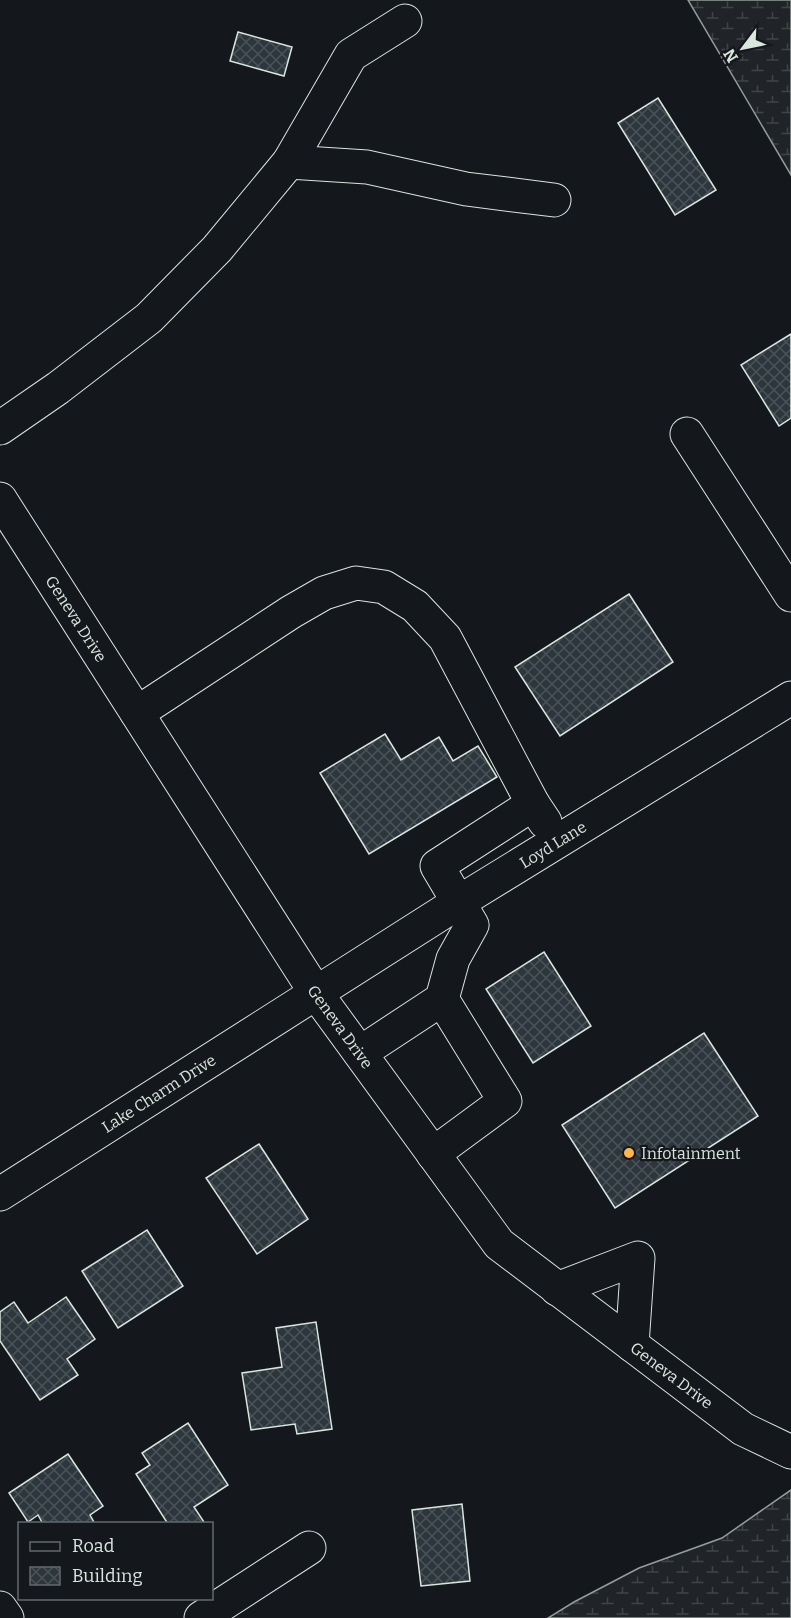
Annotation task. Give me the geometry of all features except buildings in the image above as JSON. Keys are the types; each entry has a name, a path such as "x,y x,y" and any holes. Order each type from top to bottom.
{"main road":[{"path":"0,428 58,388 149,318 216,249 289,162 351,55 405,21"},
{"path":"289,162 367,167 466,189 554,200"},
{"path":"687,434 791,595"},
{"name":"Geneva Drive","path":"0,499 316,993 498,1245 743,1429 791,1452"},
{"path":"137,713 291,612 324,593 356,583 384,587 414,606 445,638 533,804 557,841"},
{"name":"Loyd Lane","path":"316,993 557,841 791,698"},
{"path":"360,1053 442,999 453,959 472,925 437,866 533,804"},
{"name":"Lake Charm Drive","path":"0,1194 316,993"},
{"path":"433,1154 505,1101 442,999"},
{"path":"557,1289 638,1258 632,1345"},
{"path":"201,1618 309,1548"},
{"path":"0,1608 7,1618"}],"green space":[{"path":"688,0 791,0 791,175"},
{"path":"791,1490 791,1618 548,1618 639,1568 722,1538"}],"place":[{"name":"Infotainment","path":"629,1153"}]}
